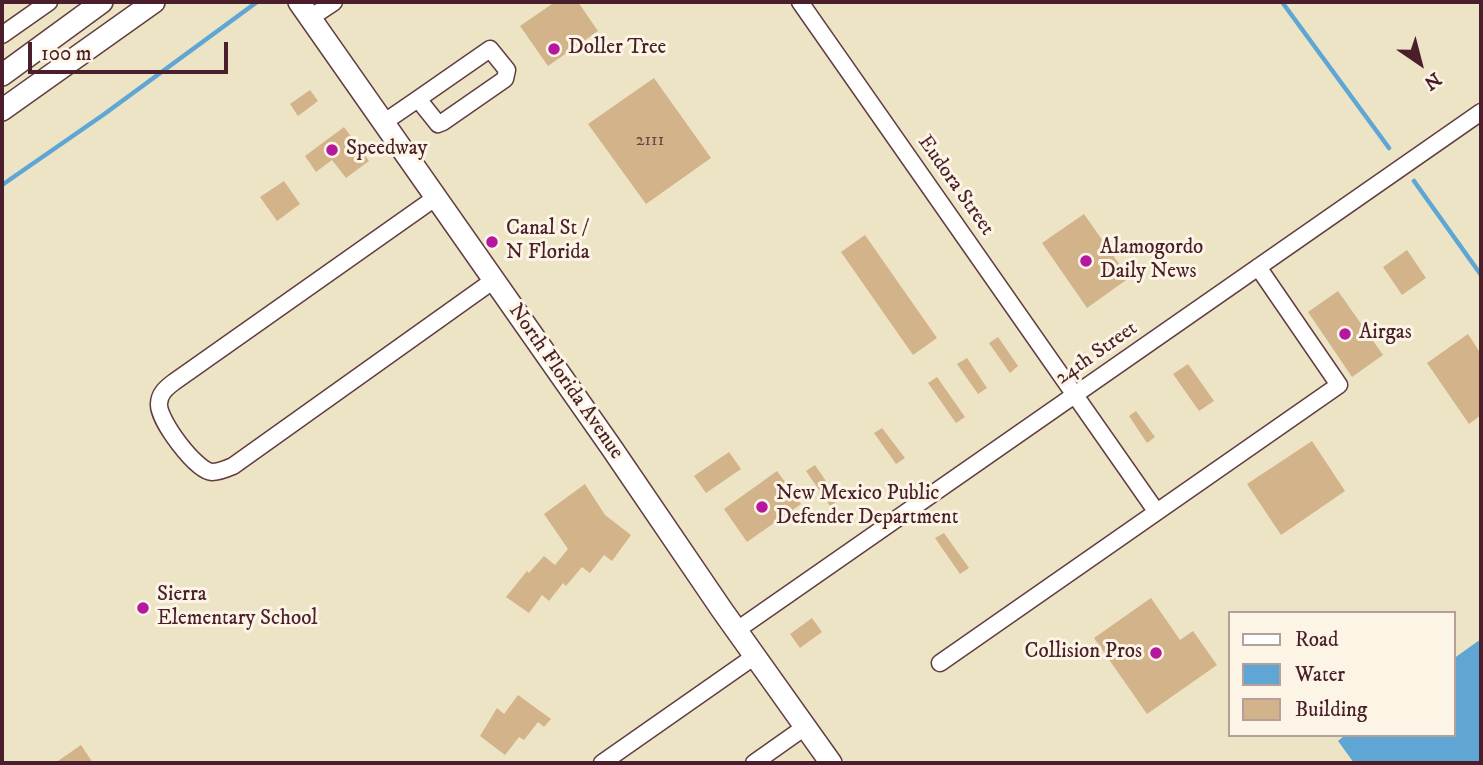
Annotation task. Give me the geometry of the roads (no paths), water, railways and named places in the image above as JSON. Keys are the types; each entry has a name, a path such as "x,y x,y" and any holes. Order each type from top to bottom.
{"main road":[{"path":"2,75 102,2"},
{"path":"2,110 154,2"},
{"name":"North Florida Avenue","path":"305,10 831,763"}],"street":[{"path":"2,35 49,2"},
{"path":"305,10 334,2"},
{"name":"Eudora Street","path":"800,2 1156,511"},
{"path":"383,122 490,49 507,70 505,79 438,124 418,99"},
{"name":"24th Street","path":"737,630 1481,112"},
{"path":"435,198 164,391 159,401 163,419 196,465 211,472 233,466 494,280"},
{"path":"940,663 1339,385 1258,267"},
{"path":"602,763 755,656"},
{"path":"754,763 806,727"}],"water":[{"path":"1481,639 1481,763 1354,763 1338,741 1343,737 1455,737 1455,658"}],"waterway":[{"path":"2,185 257,2"},
{"path":"1282,2 1389,148"},
{"path":"1414,181 1481,275"}],"place":[{"name":"Doller Tree","path":"554,49"},
{"name":"Speedway","path":"332,150"},
{"name":"Canal St / N Florida","path":"492,242"},
{"name":"Alamogordo Daily News","path":"1086,261"},
{"name":"Airgas","path":"1345,334"},
{"name":"New Mexico Public Defender Department","path":"762,507"},
{"name":"Sierra Elementary School","path":"143,608"},
{"name":"Collision Pros","path":"1156,653"}]}
